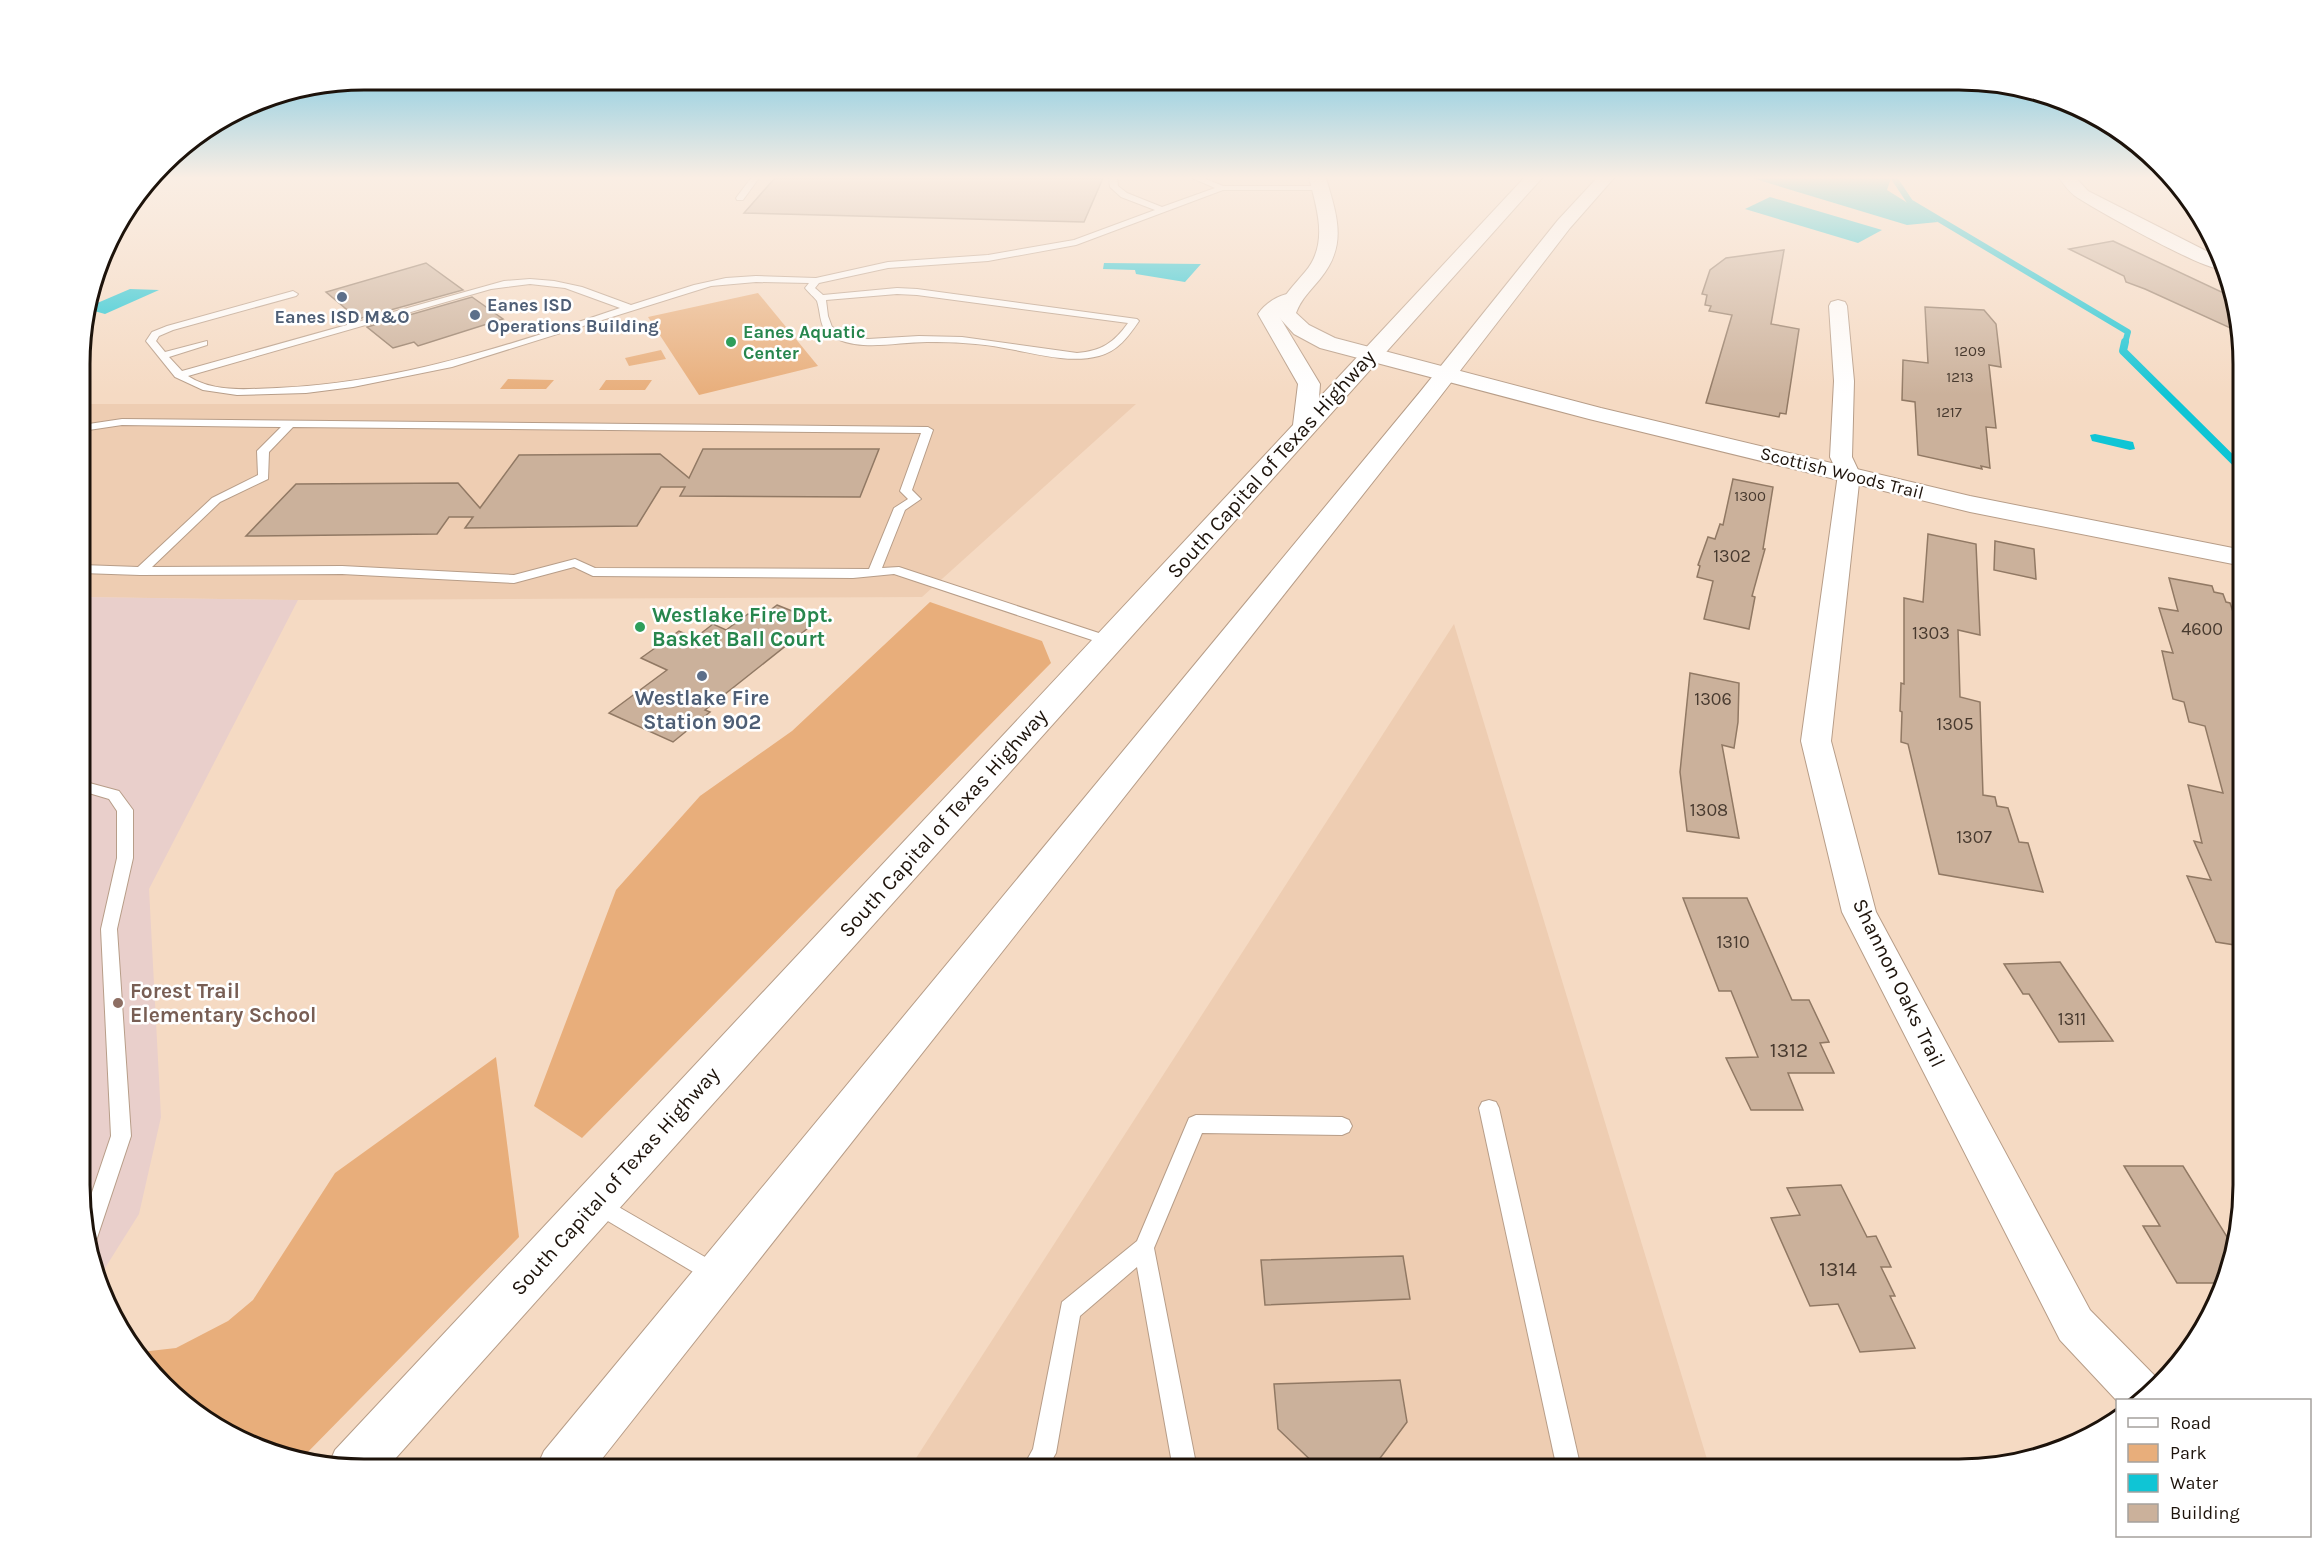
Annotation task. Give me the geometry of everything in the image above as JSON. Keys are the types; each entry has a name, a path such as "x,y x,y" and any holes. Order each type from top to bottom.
{"main road":[{"path":"1305,428 1309,384 1268,314 1292,298 1316,272 1328,250"},
{"name":"South Capital of Texas Highway","path":"361,1459 1467,250"},
{"path":"580,1459 719,1276 1543,250"},
{"name":"Scottish Woods Trail","path":"1292,298 1285,312 1293,324 1310,336 1370,356 1597,414 1970,504 2233,556"}],"street":[{"path":"2189,250 2213,262"},
{"name":"Shannon Oaks Trail","path":"1838,306 1844,381 1841,457 1848,474 1816,741 1859,912 2075,1325 2139,1392"}],"lane":[{"path":"293,294 170,328 155,334 151,340 179,375 200,386 232,392 281,392 331,387 438,366 555,334 699,286 735,280 816,281 888,265 988,258 1030,250"},
{"path":"179,375 490,286 518,281 542,280 565,284 632,308"},
{"path":"816,281 810,288 821,298 897,291 917,292 1134,321 1118,344 1104,352 1088,355 959,340 852,341 831,331 825,322 821,298"},
{"path":"163,356 204,344"},
{"path":"90,427 122,422 928,430 906,491 915,498 900,508 874,571"},
{"path":"140,571 216,500 264,477 263,451 291,423"},
{"path":"90,569 342,570 514,579 575,563 593,572 853,574 895,570 1109,641"},
{"path":"90,788 114,795 125,810 125,858 109,929 121,1136 92,1222"},
{"path":"1489,1108 1567,1459"},
{"path":"1040,1459 1044,1453 1070,1310 1144,1248 1196,1124 1342,1126"},
{"path":"596,1202 719,1276"},
{"path":"1144,1248 1183,1459"}],"shaded area":[{"path":"90,404 1136,404 922,597 298,600 90,597"},
{"name":"Forest Trail Elementary School","path":"90,597 298,600 149,889 161,1117 139,1214 104,1270 92,1221 90,1185"},
{"path":"1454,624 1707,1459 915,1459"}],"green space":[{"name":"Eanes Aquatic Center","path":"758,293 818,366 699,395 648,317"},
{"path":"661,350 666,359 629,366 625,358"},
{"path":"508,379 554,380 546,389 500,389"},
{"path":"606,380 652,380 645,390 599,390"},
{"path":"930,602 1042,641 1051,663 582,1138 534,1106 616,890 700,796 792,731"},
{"path":"496,1057 519,1237 307,1453 259,1438 212,1413 170,1379 147,1351 176,1348 228,1321 253,1300 335,1173"}],"water":[{"path":"1104,263 1201,264 1185,282 1136,274 1135,270 1103,269"},
{"path":"130,289 159,290 105,314 95,311 97,303"},
{"path":"2090,435 2133,442 2135,449 2130,450 2092,441"}],"building":[{"path":"1784,250 1771,324 1799,329 1786,414 1780,413 1779,417 1706,403 1732,315 1709,311 1711,306 1705,305 1707,295 1702,294 1710,270 1726,258"},
{"path":"2072,250 2133,250 2224,293 2231,328 2126,282 2124,276"},
{"path":"426,263 463,290 358,319 326,292"},
{"name":"Eanes ISD Operations Building","path":"472,297 503,319 418,346 414,342 393,348 367,327"},
{"path":"1925,307 1984,310 1996,324 2001,367 1989,365 1996,428 1986,427 1990,468 1981,466 1982,469 1918,455 1915,402 1902,400 1903,360 1928,363"},
{"path":"703,449 879,449 860,497 680,496 685,487 661,487 637,526 465,528 473,517 449,517 437,534 246,536 296,484 458,483 480,508 519,455 660,454 689,478"},
{"path":"1733,479 1773,487 1763,549 1765,549 1752,596 1755,597 1749,629 1704,619 1713,581 1697,577 1700,566 1698,565 1708,537 1715,539 1720,524 1723,525"},
{"path":"1928,534 1976,544 1980,635 1958,630 1960,697 1980,702 1983,795 1995,797 1997,806 2008,808 2019,842 2028,843 2043,892 1939,874 1908,744 1901,742 1904,598 1923,602"},
{"path":"1995,541 2034,549 2036,579 1994,570"},
{"path":"2169,578 2212,586 2214,592 2223,594 2233,612 2233,945 2216,942 2187,876 2211,880 2194,841 2202,843 2188,785 2223,793 2205,726 2189,722 2184,702 2173,699 2162,651 2173,653 2159,608 2178,611"},
{"name":"Westlake Fire Station 902","path":"777,605 817,621 705,710 710,712 673,742 609,713 667,670 641,658 679,631 695,638 713,624 726,630 748,614 760,618"},
{"path":"1690,673 1739,683 1738,722 1734,748 1722,745 1739,838 1687,831 1680,772"},
{"path":"1683,898 1747,898 1792,1000 1809,1000 1829,1042 1820,1043 1834,1073 1788,1073 1803,1110 1751,1110 1726,1058 1758,1057 1731,991 1719,991"},
{"path":"2060,962 2113,1041 2059,1042 2029,994 2023,994 2004,964"},
{"path":"2124,1166 2183,1166 2228,1238 2214,1283 2177,1283 2143,1226 2160,1226"},
{"path":"1841,1185 1867,1237 1876,1236 1891,1267 1881,1267 1895,1296 1890,1296 1915,1348 1860,1352 1838,1304 1810,1306 1771,1218 1800,1215 1787,1188"},
{"path":"1403,1256 1410,1299 1265,1305 1261,1260"},
{"path":"1400,1380 1407,1422 1379,1459 1310,1459 1278,1429 1274,1384"}],"waterway":[{"path":"1991,250 2128,332 2125,343"},
{"path":"2125,342 2123,351 2233,460"}],"place":[{"name":"Eanes ISD M&O","path":"342,297"},
{"name":"Eanes ISD Operations Building","path":"475,315"},
{"name":"Eanes Aquatic Center","path":"731,342"},
{"name":"Westlake Fire Dpt. Basket Ball Court","path":"640,627"},
{"name":"Westlake Fire Station 902","path":"702,676"},
{"name":"Forest Trail Elementary School","path":"118,1003"}]}
